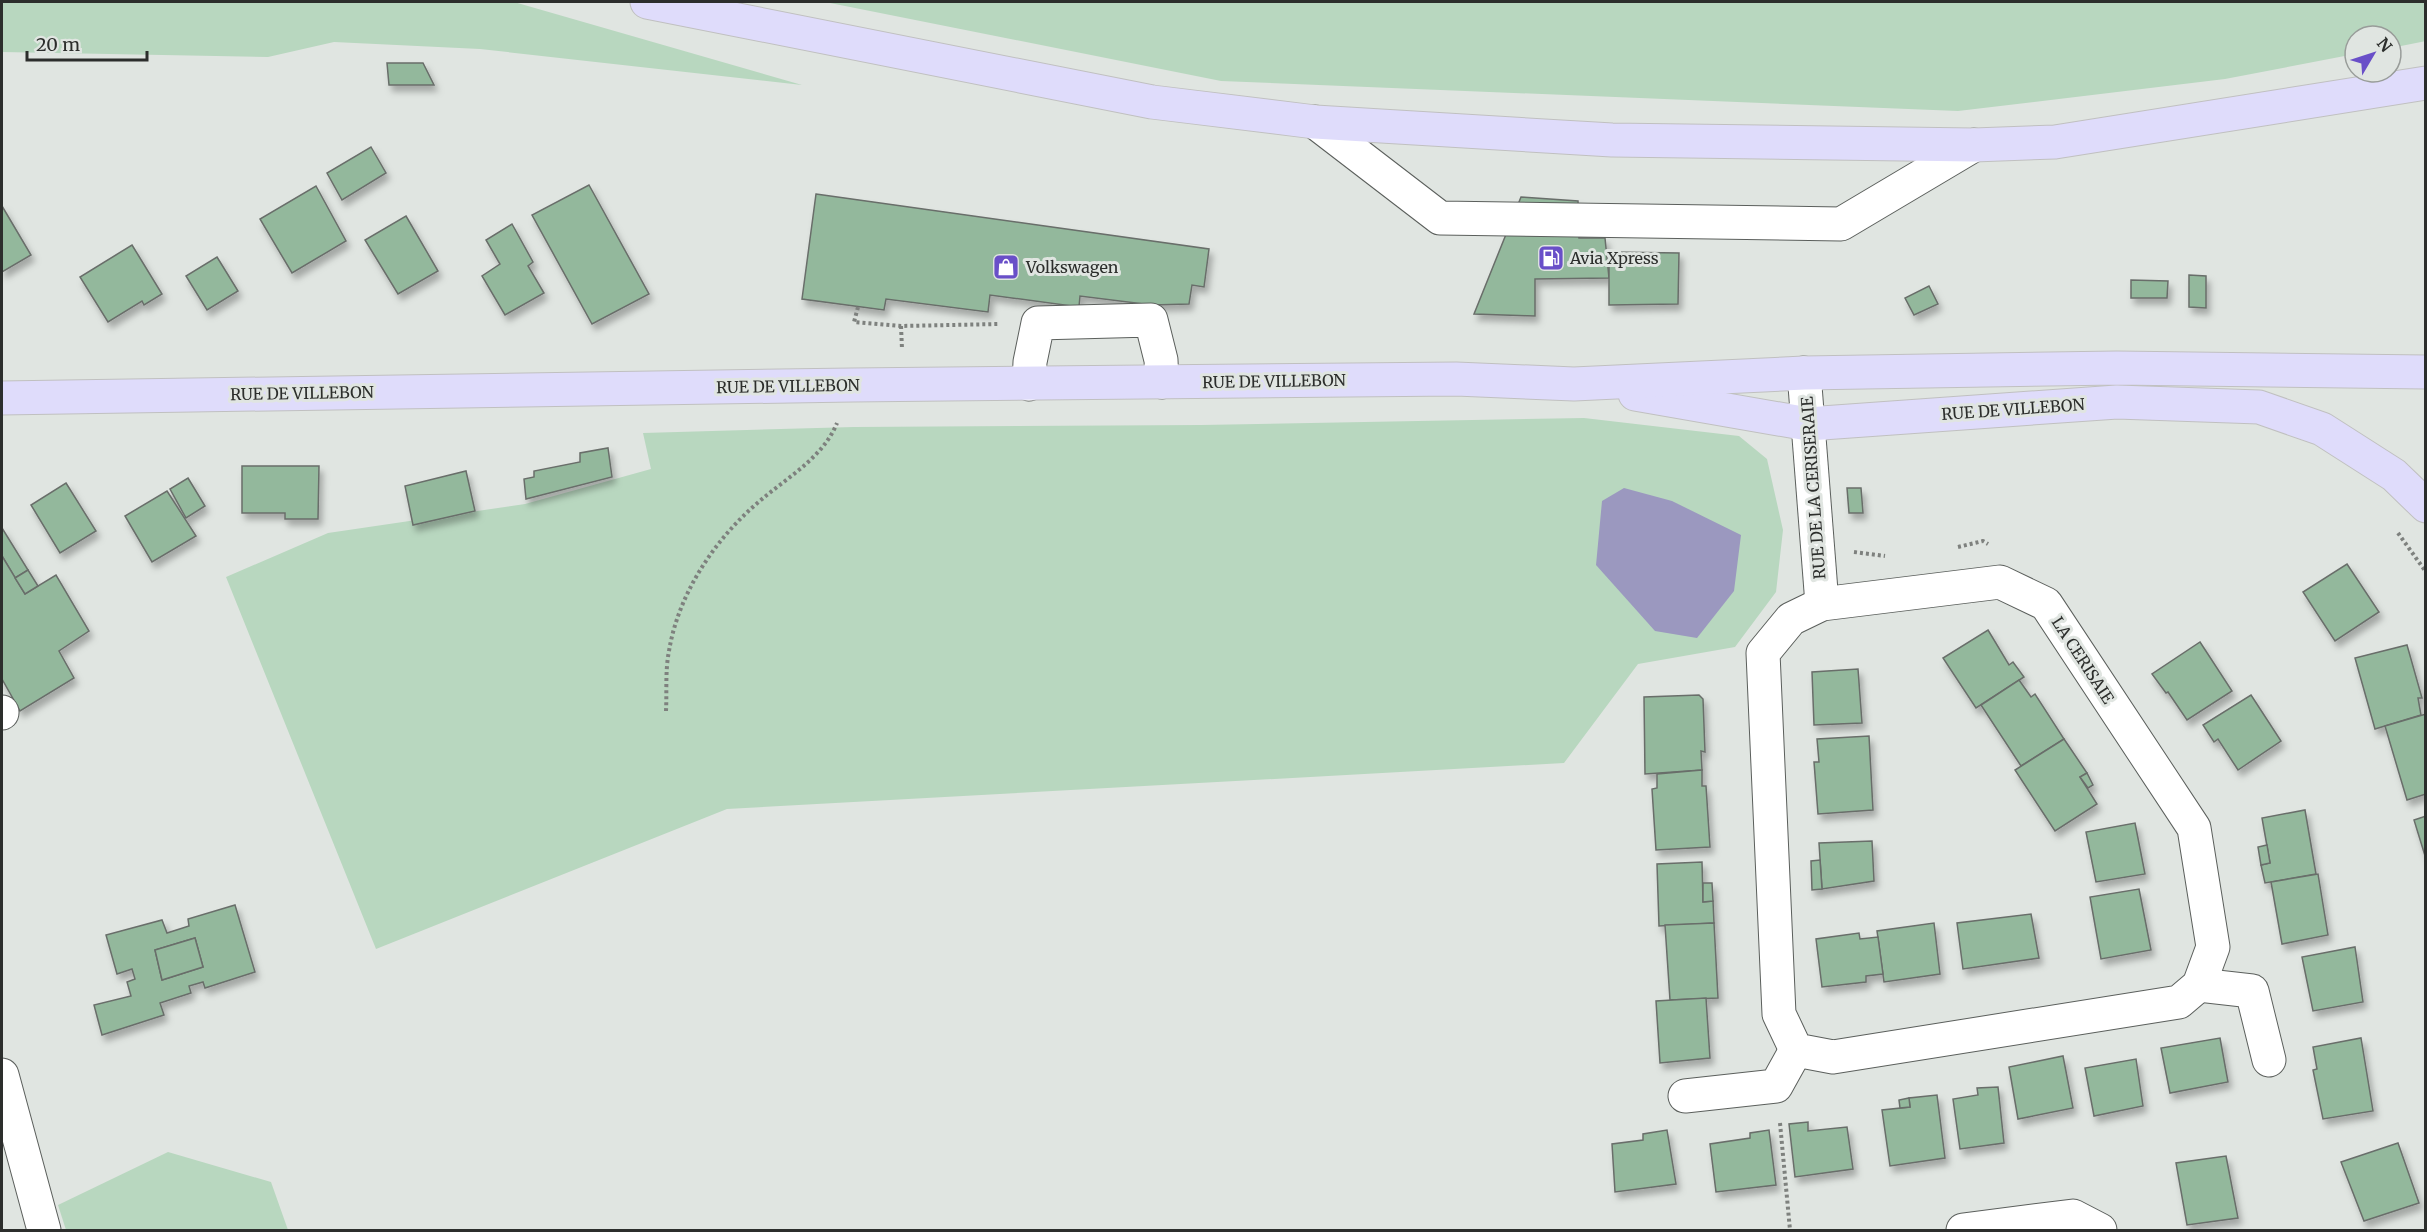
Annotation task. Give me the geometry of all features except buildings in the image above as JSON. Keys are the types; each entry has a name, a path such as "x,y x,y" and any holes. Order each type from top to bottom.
{"main road":[{"path":"647,2 1152,102 1315,122 1611,140 1974,145 2055,142 2426,83"},
{"name":"RUE DE VILLEBON","path":"2,398 852,385 1456,379 1575,384 1804,372 2116,368 2426,372"},
{"name":"RUE DE VILLEBON","path":"1575,384 1808,424 2117,402 2259,407 2322,429 2394,475 2426,506"}],"street":[{"path":"1315,122 1440,218 1841,224 1974,145"},
{"path":"1029,384 1030,362 1038,323 1150,320 1161,360 1162,382"},
{"name":"RUE DE LA CERISERAIE","path":"1804,372 1822,604"},
{"name":"LA CERISAIE","path":"1796,1050 1779,1014 1763,653 1791,619 1822,604 2000,582 2046,604 2194,828 2213,947 2199,985"},
{"path":"1685,1096 1776,1086 1796,1050 1833,1056 2179,1002 2199,985 2252,991 2269,1060"},
{"path":"2,1075 44,1230"},
{"path":"1963,1230 2073,1216 2100,1230"}],"path":[{"path":"858,307 854,322 901,326 1038,323"},
{"path":"901,326 902,351"},
{"path":"666,711 668,652 679,614 693,580 725,537 765,496 804,467 832,436 852,385"},
{"path":"1776,1086 1790,1230"}],"green space":[{"path":"2,2 514,2 802,85 480,49 334,42 268,57 2,52"},
{"path":"825,2 2425,2 2426,41 2403,46 2403,24 2343,24 2343,56 2225,79 1958,111 1221,81"},
{"path":"1584,418 1739,436 1767,459 1783,530 1776,592 1735,647 1638,664 1564,763 727,809 376,949 226,577 328,533 525,504 651,469 643,433 854,427 1201,425"},
{"path":"168,1152 271,1182 288,1230 66,1230 58,1205"}],"shaded area":[{"path":"1624,488 1672,501 1741,535 1734,591 1697,638 1655,631 1596,565 1602,501"}],"place":[{"name":"Avia Xpress","path":"1551,258"},
{"name":"Volkswagen","path":"1006,267"}]}
